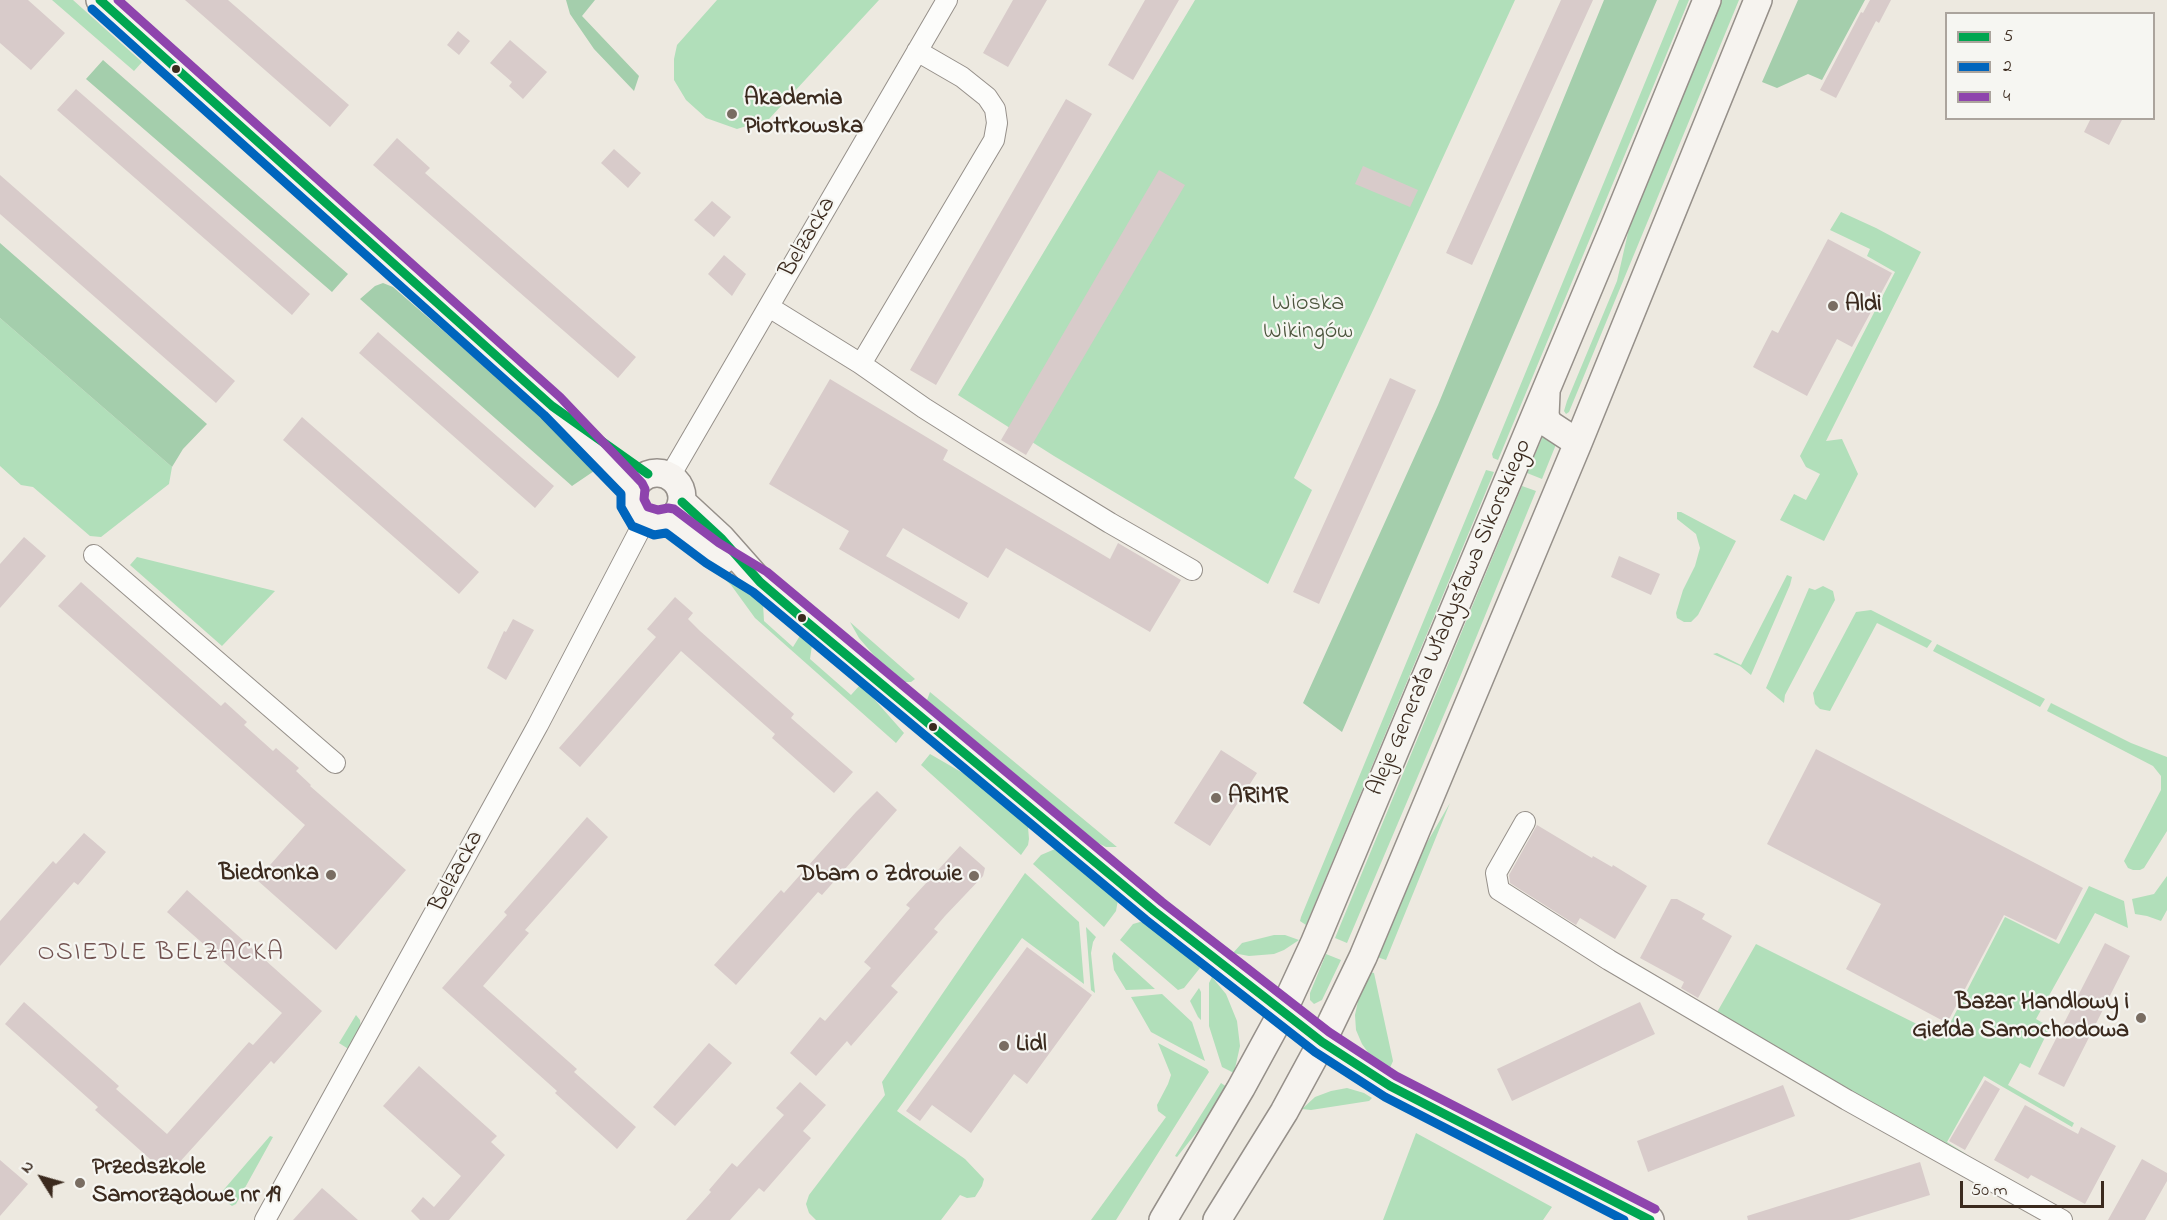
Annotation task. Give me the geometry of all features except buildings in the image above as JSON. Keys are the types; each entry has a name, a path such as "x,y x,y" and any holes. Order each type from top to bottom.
{"main road":[{"path":"100,0 552,406 650,480 679,484 665,514"},
{"name":"Aleje Generała Władysława Sikorskiego","path":"1163,1220 1236,1098 1283,1011 1321,928 1546,392 1707,0"},
{"name":"Aleje Generała Władysława Sikorskiego","path":"1217,1220 1275,1128 1322,1042 1363,957 1578,443 1758,0"},
{"path":"1546,392 1545,416 1550,424 1557,431 1578,443"},
{"path":"650,480 634,507 665,514 712,553 760,582 1154,911 1322,1042 1390,1086 1650,1220"}],"street":[{"name":"Belzacka","path":"650,480 769,306 946,0"},
{"path":"861,364 994,140 997,123 995,109 987,97 962,77 917,51"},
{"path":"769,306 861,364 953,427 1192,570"},
{"name":"Belzacka","path":"265,1220 538,725 665,514"},
{"path":"94,555 335,763"},
{"path":"1525,822 1496,873 1499,890 1609,960 1847,1100 2062,1220"}],"green space":[{"path":"52,0 73,0 142,62 134,71"},
{"path":"566,0 595,0 582,16 639,76 634,91 594,49 570,14"},
{"path":"717,0 879,0 769,119 737,129 706,118 686,100 674,80 677,45"},
{"name":"Wioska Wikingów","path":"1195,0 1515,0 1294,478 1312,490 1268,584 1054,456 958,395"},
{"path":"1604,0 1657,0 1342,732 1303,703 1438,405"},
{"path":"1679,0 1689,0 1498,460 1493,458 1492,454"},
{"path":"1722,0 1739,0 1569,412 1566,414 1564,411 1567,401 1617,281 1630,224"},
{"path":"1798,0 1865,0 1822,80 1808,74 1777,88 1762,82"},
{"path":"103,60 348,274 332,292 86,79"},
{"path":"1841,212 1921,252 1826,441 1842,439 1858,474 1824,541 1780,520 1794,494 1806,500 1820,474 1806,467 1800,456 1895,272 1867,256 1870,249 1830,230"},
{"path":"0,243 207,424 183,449 172,467 0,318"},
{"path":"383,283 393,287 600,467 572,486 360,299 375,286"},
{"path":"0,318 172,467 169,484 101,537 90,536 33,487 21,485 0,466"},
{"path":"1543,436 1557,442 1542,479 1527,473"},
{"path":"1486,470 1494,472 1306,925 1300,921 1301,917"},
{"path":"1522,486 1536,491 1347,943 1335,938"},
{"path":"1677,512 1736,541 1698,615 1691,622 1684,622 1677,618 1676,613 1700,548 1696,534 1677,519"},
{"path":"137,557 275,591 222,646 130,565"},
{"path":"711,561 763,604 764,621 793,647 801,634 812,645 810,659 851,695 860,685 867,691 904,733 896,743 755,618 731,585 711,567"},
{"path":"1787,575 1792,577 1790,585 1751,675 1740,666 1713,654 1717,653 1741,665"},
{"path":"1823,586 1833,591 1835,600 1785,695 1784,703 1766,688 1809,588 1815,590"},
{"path":"1871,610 1932,641 1927,648 1877,623 1830,711 1820,709 1815,704 1813,693 1856,612"},
{"path":"850,622 915,679 905,682 878,660 859,638"},
{"path":"1937,644 2045,699 2040,707 1933,651"},
{"path":"930,692 1117,847 1106,847 1098,843 931,704 927,700"},
{"path":"2051,703 2131,743 2167,757 2167,831 2144,868 2133,870 2128,868 2124,861 2161,790 2161,776 2153,766 2047,711"},
{"path":"930,754 975,780 1025,822 1029,839 1021,855 921,765"},
{"path":"1450,803 1386,960 1377,957 1425,846"},
{"path":"1055,849 1118,900 1116,911 1104,927 1033,864 1041,855"},
{"path":"1025,873 1079,922 1084,984 1022,938 897,1111 965,1159 984,1179 982,1186 975,1197 967,1198 960,1195 941,1220 816,1220 809,1213 806,1204 809,1195 885,1095 882,1082"},
{"path":"2167,876 2167,910 2161,921 2135,914 2132,899 2154,894"},
{"path":"2089,886 2124,901 2128,928 2095,913 2036,1019 2050,1027 2030,1068 2020,1063 2008,1085 2074,1123 2072,1127 1984,1076 1947,1142 1966,1154 1964,1158 1716,1014 1756,944 1943,1037 2005,917 2059,944"},
{"path":"1148,923 1200,968 1184,988 1178,990 1120,940 1133,924"},
{"path":"1086,927 1096,937 1091,953 1095,993 1091,990"},
{"path":"1274,935 1285,935 1299,940 1274,954 1249,956 1233,953 1242,943"},
{"path":"1114,952 1155,989 1126,990 1114,970 1112,956"},
{"path":"1326,954 1341,960 1322,1000 1314,1004 1310,1000 1310,993"},
{"path":"1370,972 1374,973 1393,1061 1389,1070 1370,1055 1356,1030 1355,1015 1358,1001"},
{"path":"1212,977 1226,994 1237,1021 1240,1046 1234,1073 1222,1067 1209,1026 1209,983"},
{"path":"1199,988 1201,992 1201,1020 1190,1001"},
{"path":"1162,994 1192,1022 1205,1061 1151,1032 1131,997"},
{"path":"356,1015 360,1020 361,1029 350,1050 339,1043"},
{"path":"1158,1043 1209,1072 1116,1220 1091,1220 1166,1117 1158,1111 1157,1105 1171,1075"},
{"path":"1221,1083 1227,1087 1212,1113 1177,1157 1175,1156"},
{"path":"1347,1088 1372,1098 1369,1101 1311,1110 1302,1109 1315,1097"},
{"path":"1416,1133 1552,1207 1543,1220 1383,1220"},
{"path":"270,1136 273,1137 236,1204 232,1206 221,1198 220,1194"}],"transit line":[{"name":"5","path":"100,0 552,406 648,474"},
{"name":"4","path":"118,0 560,397 642,483 645,489 644,499 648,507 658,510 674,509 719,543 767,572 1162,902 1329,1032 1396,1076 1655,1209"},
{"name":"2","path":"92,9 544,415 621,494 621,507 632,526 654,535 666,533 706,563 753,592 1146,920 1315,1052 1385,1097 1624,1220"},
{"name":"5","path":"682,502 721,538 760,582 802,618 1154,911 1322,1042 1390,1086 1650,1220"}],"place":[{"name":"Akademia Piotrkowska","path":"732,114"},
{"name":"Aldi","path":"1833,306"},
{"name":"ARiMR","path":"1216,798"},
{"name":"Biedronka","path":"331,875"},
{"name":"Dbam o Zdrowie","path":"974,876"},
{"name":"Bazar Handlowy i Giełda Samochodowa","path":"2141,1018"},
{"name":"Lidl","path":"1004,1046"},
{"name":"Przedszkole Samorządowe nr 19","path":"80,1183"}],"district":[{"name":"OSIEDLE BELZACKA","path":"161,955"}]}
